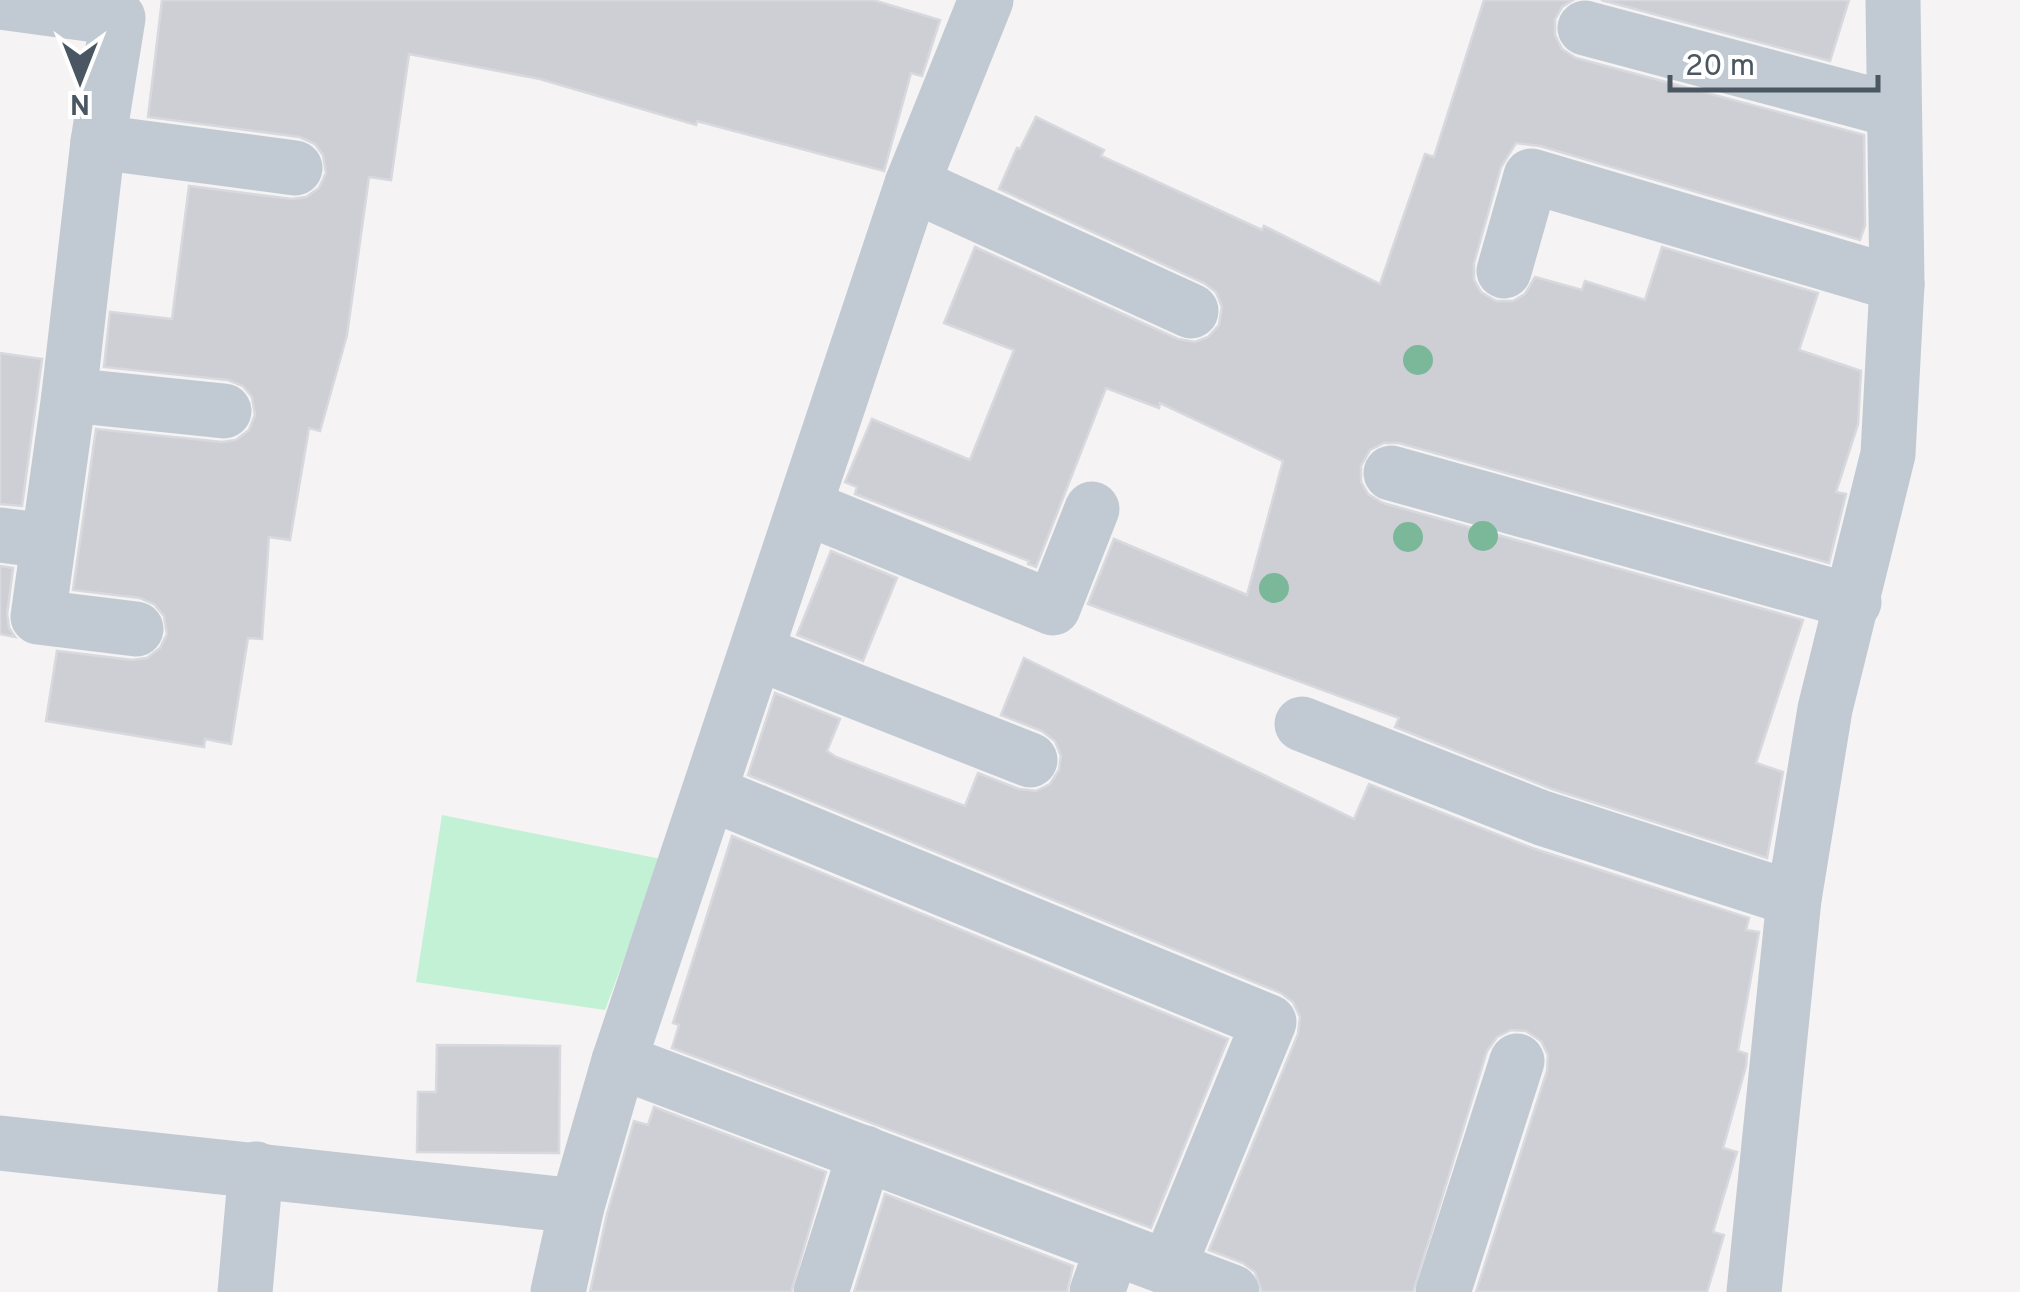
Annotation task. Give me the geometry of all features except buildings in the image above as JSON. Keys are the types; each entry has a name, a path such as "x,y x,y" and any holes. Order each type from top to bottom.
{"street":[{"path":"558,1292 577,1206 619,1061 912,184 986,0"},
{"path":"1754,1292 1794,899 1825,709 1888,454 1897,284 1892,0"},
{"path":"0,2 118,18 98,142 69,395 24,538 38,617 136,629"},
{"path":"1585,28 1893,110"},
{"path":"98,142 295,168"},
{"path":"1504,271 1532,176 1897,284"},
{"path":"912,184 1191,311"},
{"path":"69,395 224,411"},
{"path":"1391,474 1854,602"},
{"path":"805,507 1053,608 1092,509"},
{"path":"758,653 1030,760"},
{"path":"1302,724 1542,818 1794,899"},
{"path":"710,793 1269,1022 1168,1268"},
{"path":"619,1061 865,1153 1105,1270 1168,1268 1232,1292"},
{"path":"1443,1292 1518,1061"},
{"path":"0,1143 577,1206"},
{"path":"821,1292 865,1153"},
{"path":"245,1292 256,1169"}],"green space":[{"path":"442,815 661,859 605,1010 416,982"}]}
